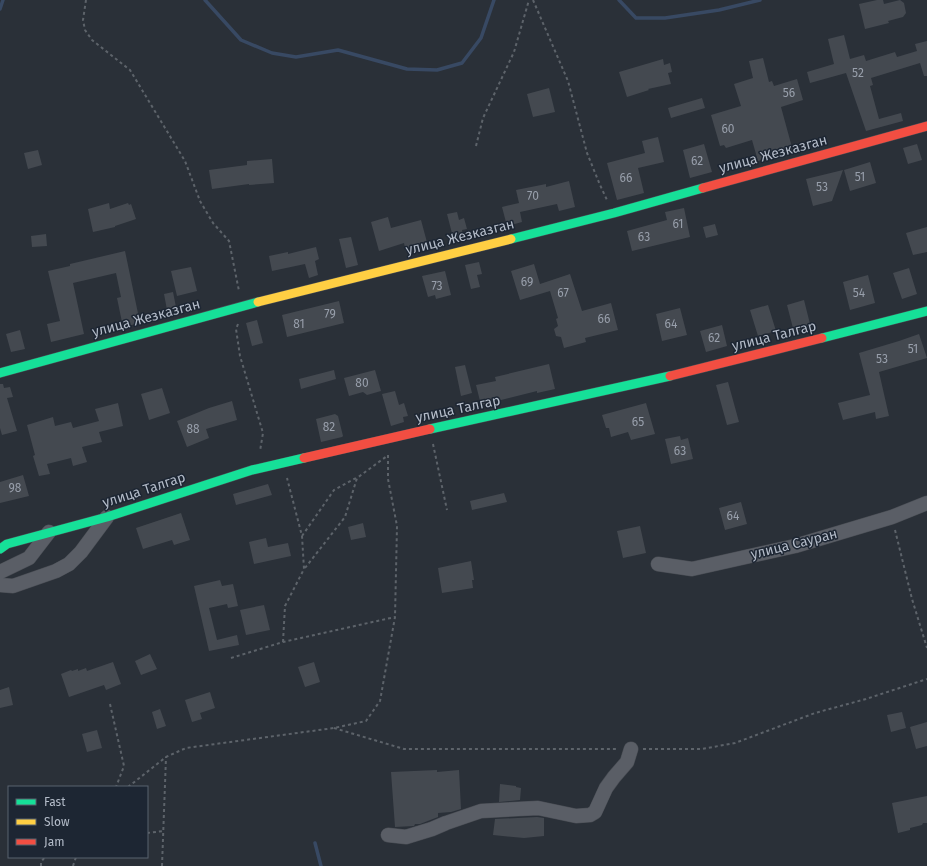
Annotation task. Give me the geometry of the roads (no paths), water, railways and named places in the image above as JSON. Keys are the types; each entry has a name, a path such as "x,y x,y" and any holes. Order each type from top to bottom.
{"street":[{"name":"улица Жезказган","path":"0,373 243,306 614,213 927,126"},
{"name":"улица Талгар","path":"0,548 7,544 107,517 252,470 660,379 927,311"},
{"name":"улица Сауран","path":"658,564 692,569 794,546 892,517 927,503"},
{"path":"0,585 13,586 69,564 81,552 107,517"},
{"path":"0,572 29,558 50,532"},
{"path":"388,835 406,837 481,811 538,808 576,816 590,815 595,812 606,788 627,762 631,749"}],"waterway":[{"path":"0,9 3,0"},
{"path":"205,0 241,40 272,53 296,57 338,50 407,69 437,70 462,63 481,38 494,0"},
{"path":"619,0 636,18 665,18 719,10 760,0"},
{"path":"315,843 321,866"}]}
